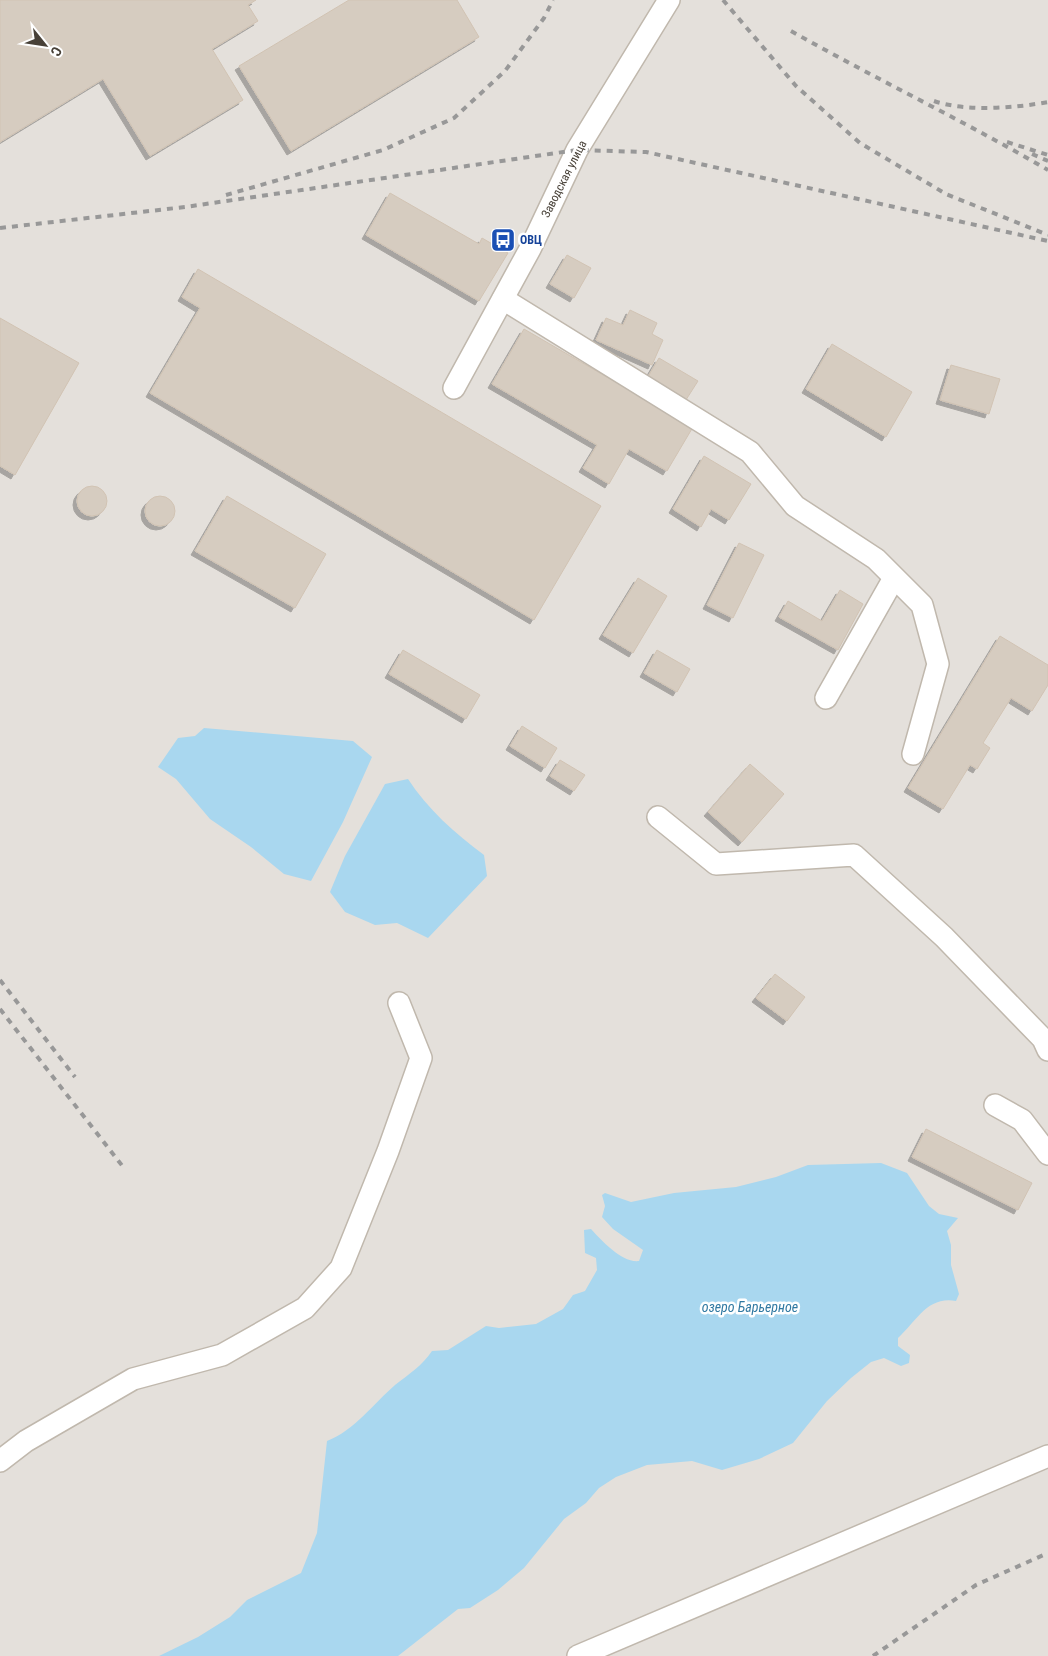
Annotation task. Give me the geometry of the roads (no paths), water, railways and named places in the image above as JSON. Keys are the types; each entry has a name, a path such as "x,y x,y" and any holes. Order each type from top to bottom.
{"street":[{"name":"Заводская улица","path":"454,388 530,249 577,150 669,0"},
{"path":"502,299 750,452 795,506 876,559 922,605 938,664 912,754"},
{"path":"826,698 894,578"},
{"path":"658,817 716,864 854,855 944,937 1042,1039 1048,1050"},
{"path":"0,1461 26,1441 133,1379 222,1355 305,1308 341,1268 388,1151 421,1058 399,1004"},
{"path":"995,1105 1022,1120 1048,1154"},
{"path":"578,1656 1048,1456"}],"water":[{"path":"204,728 353,741 372,757 343,822 311,881 284,874 251,847 210,819 176,779 158,767 178,738 195,736"},
{"path":"408,779 424,801 443,820 484,855 487,876 428,938 397,923 375,925 345,912 330,892 345,856 385,784"},
{"name":"озеро Барьерное","path":"881,1163 907,1173 929,1206 939,1214 958,1218 947,1231 951,1245 951,1265 959,1294 956,1301 946,1300 937,1302 923,1311 898,1338 898,1346 910,1355 909,1363 901,1366 884,1358 871,1362 827,1401 793,1443 759,1459 722,1470 692,1461 647,1465 616,1477 599,1488 586,1503 564,1519 524,1568 498,1590 470,1608 458,1609 398,1656 159,1656 198,1637 230,1617 247,1600 301,1573 317,1533 327,1441 355,1423 395,1385 420,1365 432,1351 448,1350 486,1326 499,1328 536,1324 563,1309 573,1295 585,1291 597,1270 596,1258 585,1253 584,1230 591,1229 607,1245 626,1259 639,1261 643,1250 613,1229 602,1217 605,1206 602,1195 605,1193 631,1202 674,1193 736,1187 776,1177 808,1165"}],"railway":[{"path":"226,195 383,150 454,118 505,71 544,18 553,0"},
{"path":"723,0 796,86 860,143 946,194 1048,235"},
{"path":"791,31 1048,170"},
{"path":"934,101 975,108 1021,106 1048,102"},
{"path":"1007,142 1048,155"},
{"path":"0,228 185,207 577,150 646,152 1048,241"},
{"path":"1032,154 1048,161"},
{"path":"0,980 75,1077"},
{"path":"0,1009 124,1168"},
{"path":"873,1656 976,1585 1048,1553"}],"place":[{"name":"ОВЦ","path":"503,240"}]}
